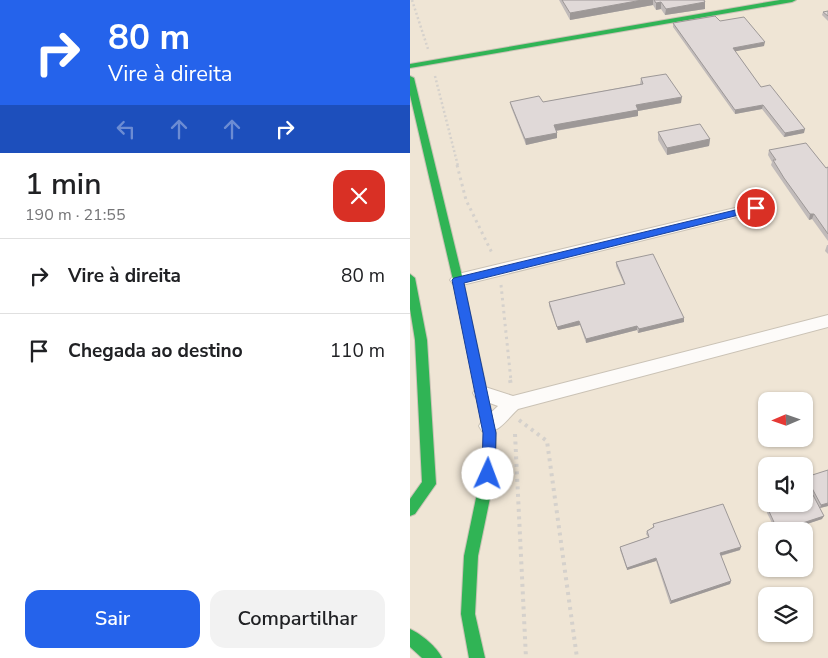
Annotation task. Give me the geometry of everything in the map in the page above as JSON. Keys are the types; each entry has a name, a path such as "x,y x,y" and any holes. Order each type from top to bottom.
{"main road":[{"path":"410,66 792,0"},
{"path":"410,78 458,280 488,426 488,474 471,556 468,614 477,658"},
{"path":"410,278 421,340 429,484 410,510"},
{"path":"410,637 434,658"}],"street":[{"path":"458,280 756,208"},
{"path":"488,426 510,406 828,321"},
{"path":"482,393 510,406"}],"path":[{"path":"510,406 547,441 577,658"}],"building":[{"path":"562,0 642,0 570,13"},
{"path":"654,0 704,0 705,2 666,9 661,2 656,3"},
{"path":"715,16 720,21 744,17 765,42 733,48 761,87 770,85 805,129 785,133 763,105 735,110 673,23"},
{"path":"666,74 682,97 636,105 638,110 554,125 557,133 525,139 510,102 539,96 543,102 643,84 641,78"},
{"path":"700,124 710,139 667,148 658,132"},
{"path":"806,143 826,168 828,167 828,234 814,214 810,214 784,178 769,150"},
{"path":"653,254 684,318 639,329 637,326 586,339 579,321 557,327 549,302 625,284 616,262"},
{"path":"828,470 828,503 821,505 813,490 813,475"},
{"path":"813,495 824,516 806,522 774,522 769,512 813,512"},
{"path":"723,504 741,547 720,553 731,581 671,601 656,558 627,568 620,547 649,537 647,531 654,527 653,524"}],"traffic: fast":[{"path":"410,66 792,0"},
{"path":"410,78 458,280 490,433 488,474 471,556 468,614 477,658"},
{"path":"410,278 421,340 429,484 410,510"},
{"path":"410,637 434,658"}],"route":[{"path":"488,474 490,433 458,280 756,208"}]}
